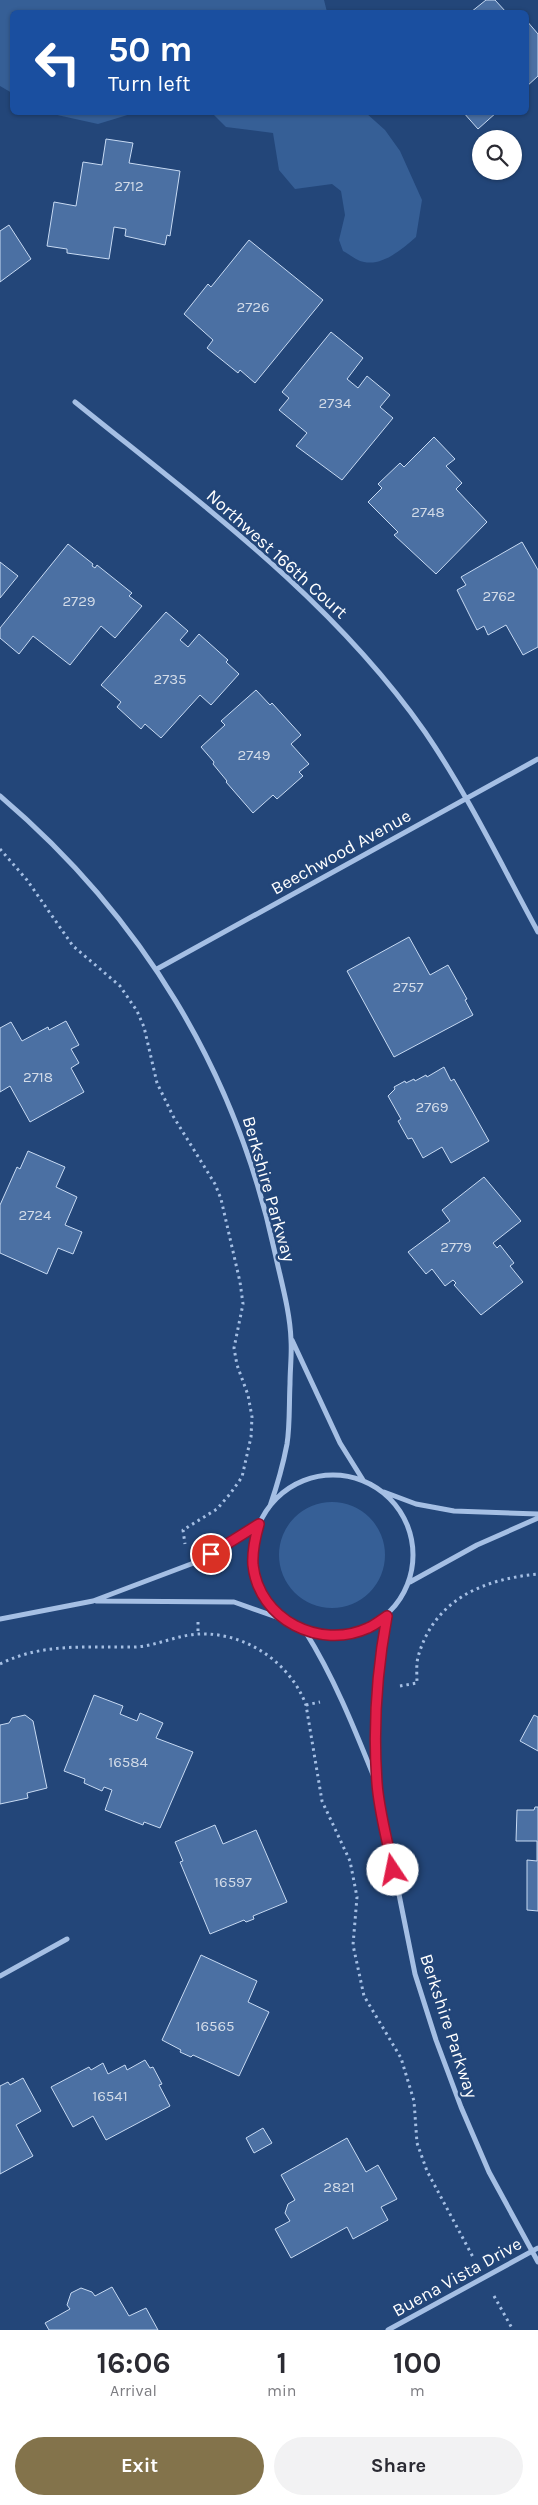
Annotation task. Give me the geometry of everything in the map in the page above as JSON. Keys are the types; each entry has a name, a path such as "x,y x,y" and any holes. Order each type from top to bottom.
{"street":[{"name":"Northwest 166th Court","path":"75,402 235,530 288,577 338,627 385,680 425,733 466,799 538,932"},
{"name":"Beechwood Avenue","path":"157,969 538,759"},
{"name":"Berkshire Parkway","path":"0,796 75,866 119,916 157,969 193,1028 219,1081 248,1154 268,1222 291,1339 288,1442 270,1506"},
{"name":"Berkshire Parkway","path":"291,1339 340,1442 363,1480"},
{"path":"286,1621 270,1606 259,1587 253,1566 254,1544 259,1524 270,1506 284,1492 302,1481 322,1476 343,1476 363,1480 381,1490 416,1504 454,1511 538,1514"},
{"path":"93,1601 195,1600 234,1602 286,1621 305,1631 326,1636 348,1634 369,1628 387,1616 401,1600 410,1582 414,1562 413,1541 407,1522 396,1504 381,1490"},
{"path":"410,1582 477,1545 538,1518"},
{"path":"0,1619 93,1601 189,1565 235,1540 259,1524"},
{"name":"Berkshire Parkway","path":"377,1784 379,1664 387,1616"},
{"name":"Berkshire Parkway","path":"305,1631 326,1665 338,1690 377,1784 415,1974 436,2040 461,2107 489,2172 538,2262"},
{"path":"0,1976 67,1939"},
{"name":"Buena Vista Drive","path":"388,2330 538,2248"}],"path":[{"path":"0,849 27,880 74,946 120,986 137,1011 144,1027 157,1083 177,1124 215,1184 221,1200 240,1282 243,1304 234,1348 248,1395 252,1417 251,1436 242,1477 230,1494 216,1509 183,1530 189,1565"},
{"path":"417,1683 418,1658 430,1630 454,1600 485,1583 514,1576 538,1574"},
{"path":"195,1600 198,1634"},
{"path":"0,1664 53,1647 82,1645 137,1647 198,1634 229,1638 262,1650 288,1671 301,1690 306,1705 314,1742 322,1801 350,1861 357,1898 353,1945 364,1996 401,2058 414,2101 417,2143 427,2170 513,2330"}],"shaded area":[{"path":"0,0 324,0 326,10 10,10 10,92 0,86"},
{"path":"57,115 127,115 98,124"},
{"path":"214,115 368,115 385,130 400,151 422,200 416,237 386,259 371,263 353,257 343,251 339,240 345,215 341,191 332,184 295,189 279,170 273,133 226,127"},
{"path":"332,1502 352,1506 369,1518 381,1535 385,1555 381,1575 369,1592 352,1604 332,1608 312,1604 295,1592 283,1575 279,1555 283,1535 295,1518 312,1506"}],"building":[{"path":"486,0 495,0 504,10 474,10"},
{"path":"529,24 538,34 538,76 529,84"},
{"path":"466,115 494,115 478,129"},
{"path":"106,139 133,143 129,163 180,171 170,236 167,235 165,245 125,236 126,229 114,227 109,259 67,253 67,249 47,246 54,202 76,206 83,162 102,165"},
{"path":"9,225 31,259 0,282 0,231"},
{"path":"249,240 323,300 255,383 240,370 238,373 207,348 213,340 184,314 208,284 211,287"},
{"path":"331,332 363,358 347,379 358,388 367,376 390,395 380,407 393,418 342,480 296,446 307,433 279,410 289,398 282,392"},
{"path":"434,437 455,459 446,466 462,483 456,489 487,522 436,574 394,535 398,532 368,502 382,488 378,484 400,463 404,467"},
{"path":"522,542 538,570 538,647 523,655 506,625 488,635 484,626 477,630 457,590 466,585 461,577"},
{"path":"68,544 93,564 92,566 95,568 97,565 132,593 129,596 142,606 115,638 101,626 70,665 33,636 19,654 0,638 0,628"},
{"path":"0,562 18,576 0,598"},
{"path":"166,612 188,631 180,640 188,647 199,634 228,660 226,662 239,674 211,705 200,695 161,738 145,724 141,729 117,707 121,702 101,685"},
{"path":"256,690 270,705 272,703 301,735 291,744 309,764 299,772 303,776 277,799 273,795 253,813 226,782 213,764 214,762 201,747 225,725 221,721"},
{"path":"409,937 430,975 448,965 467,999 465,1000 473,1015 394,1057 347,971"},
{"path":"66,1021 79,1045 71,1049 79,1063 71,1068 84,1092 30,1122 10,1086 0,1092 0,1028 11,1022 22,1041 48,1027 49,1030"},
{"path":"444,1067 451,1081 454,1079 489,1141 451,1163 442,1147 423,1158 412,1138 408,1139 398,1121 401,1119 388,1096 395,1089 394,1087 405,1081 406,1083 414,1079 415,1081 426,1075 427,1077"},
{"path":"28,1151 65,1167 56,1187 77,1197 65,1225 82,1232 73,1254 58,1248 47,1274 0,1253 0,1205 17,1167 20,1169"},
{"path":"484,1177 521,1221 493,1243 497,1248 500,1245 514,1263 510,1266 523,1282 481,1315 454,1285 456,1283 453,1280 445,1286 432,1269 426,1274 408,1252 450,1221 442,1210"},
{"path":"94,1695 123,1706 120,1714 137,1721 140,1713 163,1723 156,1738 193,1752 160,1828 144,1822 143,1825 105,1810 112,1790 104,1787 102,1791 84,1783 85,1779 64,1771"},
{"path":"25,1715 33,1721 47,1788 27,1793 28,1798 0,1804 0,1725 9,1723 12,1718"},
{"path":"534,1715 538,1717 538,1751 520,1741"},
{"path":"535,1807 538,1807 538,1911 527,1910 527,1860 537,1861 537,1841 516,1841 517,1810 534,1810"},
{"path":"215,1825 223,1844 256,1830 287,1902 253,1916 254,1919 246,1922 244,1920 210,1934 180,1862 183,1861 175,1842"},
{"path":"201,1955 257,1981 248,2002 269,2012 239,2076 193,2055 191,2057 180,2052 181,2050 162,2040"},
{"path":"145,2060 150,2068 153,2067 162,2084 159,2085 170,2106 106,2140 93,2116 73,2127 51,2087 89,2067 91,2070 103,2063 108,2074 125,2065 127,2070"},
{"path":"23,2078 41,2111 16,2125 33,2156 0,2174 0,2086 8,2082 10,2085"},
{"path":"263,2128 272,2143 254,2153 246,2138"},
{"path":"347,2138 366,2172 378,2165 397,2199 381,2207 388,2220 353,2239 347,2227 291,2258 275,2229 290,2221 285,2213 288,2204 295,2200 281,2175"},
{"path":"112,2287 129,2316 146,2308 158,2330 49,2330 45,2323 70,2309 67,2305 71,2293 81,2288 92,2292 95,2296"}],"route":[{"path":"211,1554 259,1524 254,1544 253,1566 259,1587 270,1606 286,1621 305,1631 326,1636 348,1634 369,1628 387,1616 380,1654 377,1784 393,1870"}]}
